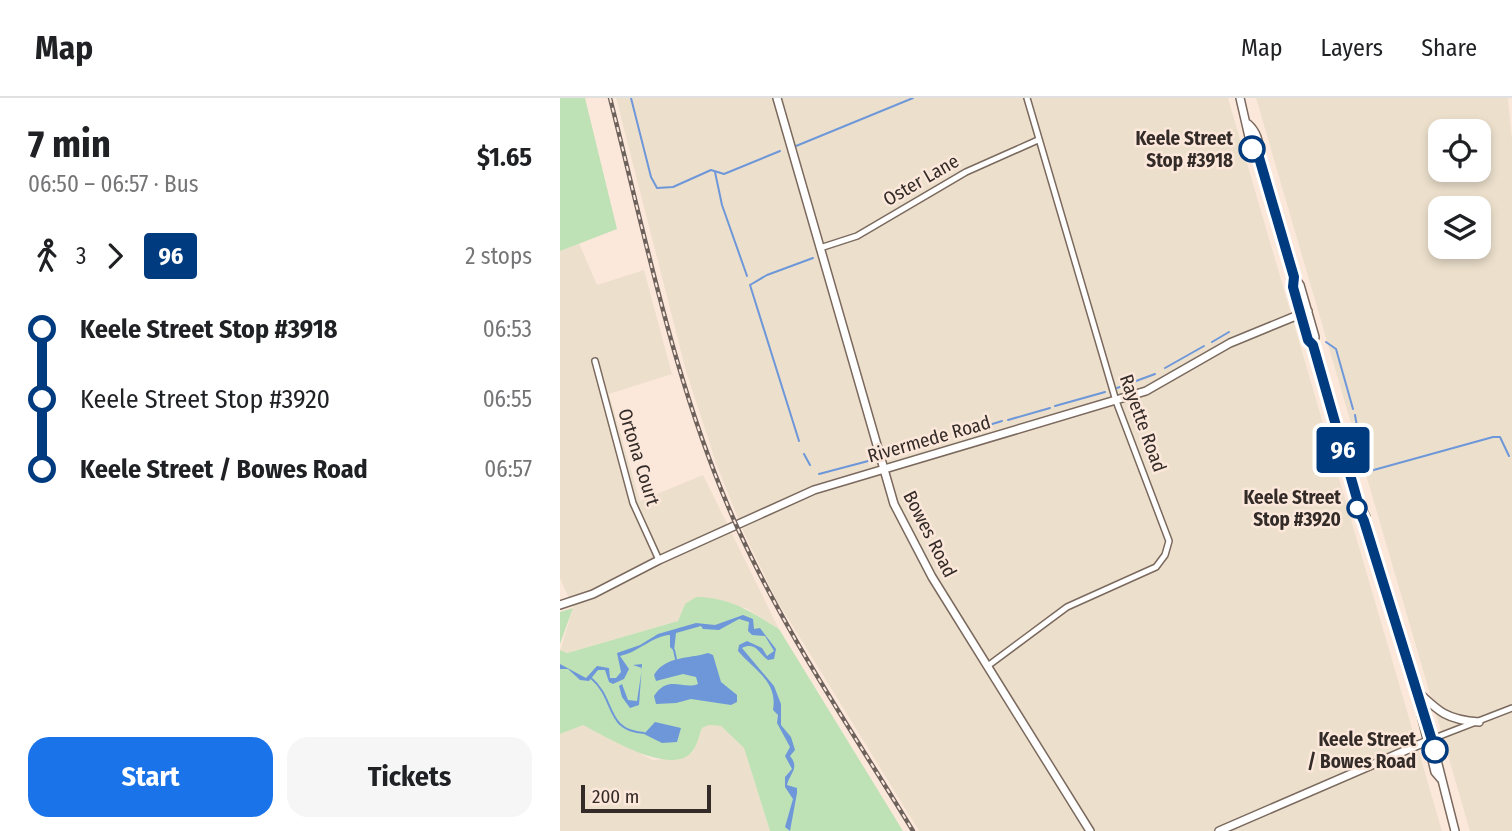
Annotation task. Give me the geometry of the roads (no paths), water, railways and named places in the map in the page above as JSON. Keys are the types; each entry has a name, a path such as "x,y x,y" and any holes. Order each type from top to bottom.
{"street":[{"name":"Bowes Road","path":"777,98 883,468 905,528 1090,831"},
{"name":"Rayette Road","path":"989,666 1067,607 1149,571 1165,555 1169,535 1116,401 1027,98"},
{"path":"1240,98 1252,149 1258,154 1294,277 1293,287 1305,312 1308,340 1313,345 1357,499 1356,504 1364,521 1415,689 1435,772 1441,779 1455,831"},
{"name":"Oster Lane","path":"820,248 857,236 966,172 1038,140"},
{"name":"Rivermede Road","path":"560,605 593,594 659,560 814,491 1158,386 1230,343 1305,312"},
{"name":"Ortona Court","path":"595,361 633,503 659,560"},
{"path":"1415,689 1441,713 1457,721 1479,722"},
{"path":"1219,831 1429,740 1512,708"}],"water":[{"path":"743,615 753,619 754,629 760,628 776,649 774,659 768,660 754,647 742,648 774,686 781,704 781,725 791,737 795,750 790,756 794,767 787,785 797,788 790,831 785,827 793,799 785,787 785,777 792,769 785,756 790,747 777,723 778,715 773,710 772,691 763,677 738,651 739,645 747,641 762,648 767,656 774,651 765,636 752,635 748,631 749,622 739,619 719,630 703,629 701,626 676,633 674,651 670,647 670,635 657,638 620,656 629,669 624,679 613,684 609,682 605,670 598,670 589,681 580,680 568,669 560,669 560,664 586,678 597,666 609,668 610,678 616,678 621,672 617,653 640,645 658,634 696,623 715,625"},
{"path":"708,653 713,655 721,682 737,695 737,702 731,705 691,699 656,704 654,696 665,686 698,684 696,677 683,674 656,681 654,675 664,664"},
{"path":"641,672 639,705 630,708 622,697 619,686 622,684 628,700 637,701"},
{"path":"655,722 681,728 677,742 662,743 644,734"}],"waterway":[{"path":"631,98 651,177 657,188 673,187 711,170 724,174 780,151"},
{"path":"796,146 913,98"},
{"path":"715,172 722,205 747,276"},
{"path":"799,441 750,285 767,275 813,258"},
{"path":"1212,342 1229,332"},
{"path":"1326,342 1336,349 1353,409"},
{"path":"1165,368 1204,346"},
{"path":"1117,388 1155,374"},
{"path":"1055,406 1105,392"},
{"path":"1008,420 1050,408"},
{"path":"1355,415 1364,466 1370,471 1493,437 1500,437 1509,456"},
{"path":"960,434 1002,421"},
{"path":"889,455 944,438"},
{"path":"804,454 810,465"},
{"path":"819,474 872,460"},
{"path":"674,650 676,659"},
{"path":"591,678 599,686 612,713 623,727 644,733"}],"railway":[{"path":"610,98 680,371 716,477 738,529 777,607 913,831"}],"place":[{"name":"Keele Street Stop #3918","path":"1252,149"},
{"name":"Keele Street Stop #3920","path":"1357,508"},
{"name":"Keele Street / Bowes Road","path":"1435,750"}]}
